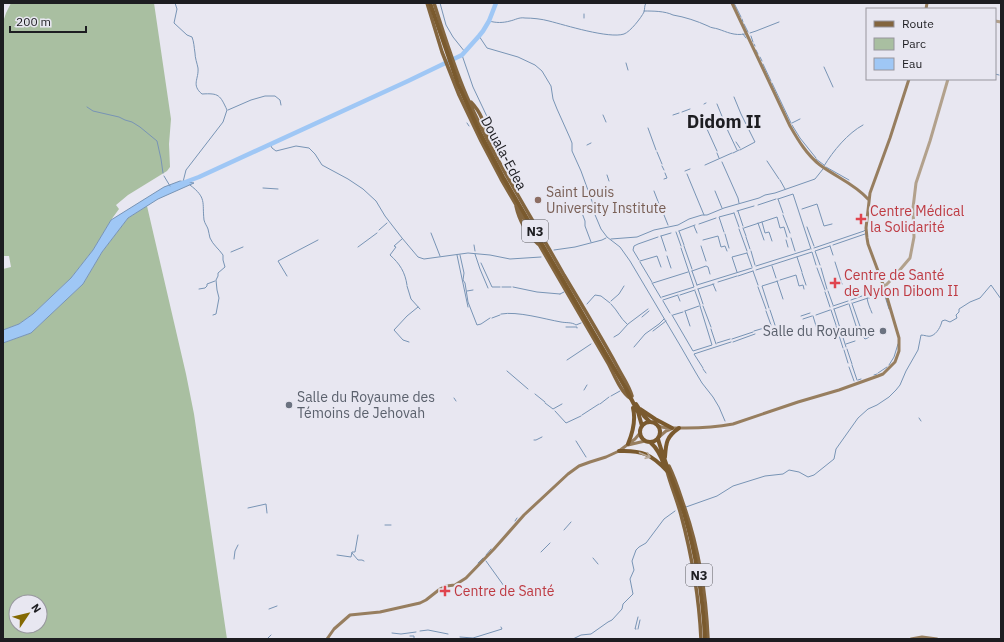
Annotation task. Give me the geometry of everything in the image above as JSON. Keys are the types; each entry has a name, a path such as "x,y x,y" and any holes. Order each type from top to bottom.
{"highway":[{"name":"Douala-Edea","path":"430,3 453,71 473,118 503,177 625,387 638,412 642,426"},
{"name":"Douala-Edea","path":"631,398 650,422"},
{"path":"627,445 632,434 634,422 634,412 631,398"},
{"path":"639,409 655,419 675,428 667,440 665,447 665,460"},
{"path":"650,422 642,426 640,433 641,437 645,441 650,442 658,438"},
{"name":"N3","path":"650,422 658,426 660,430 658,438 683,512 696,562 706,639"},
{"name":"N3","path":"650,442 660,454 671,478"},
{"path":"619,451 636,451 647,454 656,460 667,471"}],"main road":[{"path":"427,3 446,51"},
{"path":"434,3 446,51"},
{"path":"732,3 777,100 796,137 806,152 822,167 856,187 868,199"},
{"path":"453,71 511,183 629,387 631,398"},
{"path":"453,71 458,95 501,179 623,391 631,398"},
{"path":"658,426 675,428 710,428 733,424 874,378 883,374 895,362 900,351 900,338 874,261 867,238 866,228 868,199 909,80"},
{"path":"658,438 666,431 675,428"},
{"path":"327,639 350,615 380,612 420,603 440,589 446,586 454,585 466,578 494,550 524,515 568,474 579,466 619,451 635,439 640,433"},
{"path":"627,445 645,441"},
{"name":"N3","path":"665,460 678,487 697,548 706,612 706,639"},
{"name":"N3","path":"667,471 688,541 699,602 701,639"},
{"path":"911,639 922,637 937,639"}],"street":[{"path":"884,287 910,258 914,237 913,208 916,183 948,80"}],"green space":[{"path":"11,3 154,3 171,119 169,144 170,167 167,171 128,195 116,205 119,209 93,250 71,278 33,314 19,324 3,330 3,269 11,267 9,256 3,256 3,22"},
{"path":"147,206 194,414 227,639 3,639 3,343 31,333 83,284 102,252 128,218"}],"water":[{"path":"180,181 194,183 158,199 128,218 102,252 83,284 31,333 3,343 3,330 19,324 33,314 71,278 93,250 111,220 164,187"}],"waterway":[{"path":"175,3 177,9 174,23 187,35 192,37 198,68 196,82 197,88 202,94 212,94 218,96 223,101 227,110 223,122 186,170 183,182"},
{"path":"440,3 446,25 465,52"},
{"path":"180,184 199,177 462,55 483,31 489,21 496,3"},
{"path":"489,21 507,22 521,18 537,19 598,33 617,35 624,34 629,31 644,12 646,3"},
{"path":"734,3 741,17"},
{"path":"644,11 666,13 691,19 710,27 731,33 745,34"},
{"path":"750,33 779,22"},
{"path":"744,24 748,32"},
{"path":"743,34 746,38"},
{"path":"479,36 487,48 518,57 535,65 542,71 551,86 553,99 572,143 572,151 581,171 593,204 593,210 601,229 607,237 620,247 630,261 702,383 719,407 725,421"},
{"path":"751,36 753,42"},
{"path":"756,50 758,54"},
{"path":"462,55 473,87 511,165"},
{"path":"760,57 762,61"},
{"path":"626,63 628,70"},
{"path":"763,64 771,81"},
{"path":"824,67 833,87"},
{"path":"772,83 791,123"},
{"path":"228,110 251,100 265,96 275,96 280,100 281,105"},
{"path":"734,97 755,142 740,150"},
{"path":"717,104 737,150"},
{"path":"87,107 93,111 119,117 132,122 157,141 163,173"},
{"path":"682,112 690,109"},
{"path":"673,115 679,113"},
{"path":"603,115 606,122"},
{"path":"702,118 717,151"},
{"path":"792,123 800,119"},
{"path":"792,125 816,158"},
{"path":"824,166 841,143 857,128 863,125"},
{"path":"648,128 656,150"},
{"path":"736,142 740,148"},
{"path":"587,145 591,143"},
{"path":"270,144 276,151 296,146 309,148 322,165 363,189 376,201 385,216 418,257 424,259 468,253 510,259 541,257"},
{"path":"733,153 739,150"},
{"path":"657,152 662,164"},
{"path":"717,153 719,158"},
{"path":"705,165 732,153"},
{"path":"816,159 824,165"},
{"path":"767,161 779,179"},
{"path":"722,162 739,203"},
{"path":"662,166 664,170"},
{"path":"826,167 849,180"},
{"path":"685,171 690,169"},
{"path":"611,239 637,237 654,230 678,225 689,219 707,215 724,208 775,193 815,179 823,169"},
{"path":"664,179 667,178 665,173"},
{"path":"687,174 704,215"},
{"path":"607,175 609,181"},
{"path":"164,176 170,186"},
{"path":"780,180 785,189"},
{"path":"190,185 199,193 203,201 204,220 210,238 223,255 225,267 218,273 216,280 219,298 216,314 213,315"},
{"path":"263,188 278,189"},
{"path":"654,191 659,204"},
{"path":"715,191 722,208"},
{"path":"778,199 793,194 811,249"},
{"path":"758,205 776,199"},
{"path":"778,199 783,213"},
{"path":"802,209 817,204 824,226 832,224"},
{"path":"660,205 668,225"},
{"path":"582,206 585,226 591,242"},
{"path":"737,211 754,206"},
{"path":"738,211 743,226"},
{"path":"734,213 739,227"},
{"path":"724,232 719,217 734,213"},
{"path":"783,215 790,233"},
{"path":"744,228 777,217 780,228 784,227 787,237"},
{"path":"699,224 716,218"},
{"path":"762,222 765,233 769,232 772,241"},
{"path":"379,230 387,223"},
{"path":"758,223 764,240"},
{"path":"679,231 695,225"},
{"path":"694,226 697,233"},
{"path":"807,227 814,246"},
{"path":"743,228 746,236"},
{"path":"739,229 747,251"},
{"path":"814,248 865,230"},
{"path":"679,231 684,245"},
{"path":"676,232 681,246"},
{"path":"358,247 377,233"},
{"path":"431,233 440,256"},
{"path":"661,236 671,233"},
{"path":"725,234 729,248"},
{"path":"833,245 865,234"},
{"path":"661,236 666,251"},
{"path":"703,240 718,236 721,247 725,246 727,251"},
{"path":"639,260 633,250 634,246 658,237"},
{"path":"746,237 750,249"},
{"path":"554,250 575,247 606,238"},
{"path":"791,238 795,251"},
{"path":"402,239 394,246 396,247 390,255 402,268 407,285"},
{"path":"287,276 278,261 318,240"},
{"path":"786,240 788,247"},
{"path":"474,245 475,251"},
{"path":"684,246 692,269"},
{"path":"701,246 706,261"},
{"path":"830,246 833,255"},
{"path":"820,265 815,251 830,246"},
{"path":"231,252 243,247"},
{"path":"662,297 694,287 681,248"},
{"path":"756,266 810,249"},
{"path":"751,251 755,265"},
{"path":"756,270 812,252 816,265"},
{"path":"747,253 752,267"},
{"path":"737,272 732,257 747,253"},
{"path":"475,254 488,288"},
{"path":"457,255 468,307"},
{"path":"460,255 464,273 463,280 465,283 468,302 477,325 490,318"},
{"path":"640,261 657,256 661,267"},
{"path":"667,256 671,268"},
{"path":"797,257 802,272"},
{"path":"640,262 652,282"},
{"path":"835,262 842,284"},
{"path":"481,263 492,287 500,287"},
{"path":"692,271 706,266 708,267 710,274"},
{"path":"772,266 776,278"},
{"path":"697,285 752,268"},
{"path":"817,268 825,290"},
{"path":"821,268 827,289"},
{"path":"692,271 697,285"},
{"path":"753,271 758,285"},
{"path":"738,276 753,271"},
{"path":"653,283 688,272"},
{"path":"802,273 806,285"},
{"path":"780,280 796,275 799,286 803,285 804,289"},
{"path":"718,282 737,276"},
{"path":"199,289 205,288 207,284 215,281"},
{"path":"777,281 783,299"},
{"path":"769,308 762,286 778,281"},
{"path":"652,283 661,298"},
{"path":"713,284 716,291"},
{"path":"698,289 714,284"},
{"path":"686,507 717,496 733,486 765,476 783,474 789,470 799,472 808,477 814,475 834,459 836,449 858,418 868,409 889,397 900,385 918,350 921,335 931,336 935,334 942,321 945,320 950,322 957,318 956,315 959,312 959,309 980,298 991,285 1001,299"},
{"path":"407,286 411,299 420,309"},
{"path":"611,301 619,294 624,286"},
{"path":"502,287 511,287"},
{"path":"513,287 537,292 560,294"},
{"path":"758,287 766,309"},
{"path":"698,289 703,304"},
{"path":"868,294 882,289"},
{"path":"467,291 473,290"},
{"path":"680,295 695,290"},
{"path":"695,291 700,305"},
{"path":"828,291 833,305"},
{"path":"560,294 564,292"},
{"path":"825,292 830,307"},
{"path":"869,298 883,293"},
{"path":"884,293 889,309"},
{"path":"587,304 595,295 601,296 610,303"},
{"path":"663,300 678,295"},
{"path":"678,296 680,301"},
{"path":"851,300 862,296"},
{"path":"867,298 872,313"},
{"path":"853,303 868,298"},
{"path":"663,301 670,313"},
{"path":"833,306 848,301"},
{"path":"852,303 864,338 865,339 872,336"},
{"path":"611,304 627,324"},
{"path":"834,309 848,304"},
{"path":"849,304 858,332"},
{"path":"685,311 699,306"},
{"path":"672,315 693,351 712,345 700,306"},
{"path":"703,306 711,327"},
{"path":"409,342 403,340 394,330 418,307"},
{"path":"614,337 648,309"},
{"path":"834,309 846,347"},
{"path":"770,310 775,325"},
{"path":"816,315 830,310"},
{"path":"831,310 836,325"},
{"path":"642,317 649,311"},
{"path":"685,311 690,326"},
{"path":"766,311 771,325"},
{"path":"673,315 683,312"},
{"path":"801,316 810,313"},
{"path":"501,314 523,314 576,325 581,323"},
{"path":"492,318 500,315"},
{"path":"803,319 812,316"},
{"path":"813,316 817,329"},
{"path":"634,347 645,334 664,319"},
{"path":"653,331 666,321"},
{"path":"754,331 771,326"},
{"path":"836,326 843,348"},
{"path":"566,327 577,328"},
{"path":"711,329 716,344"},
{"path":"732,339 753,332"},
{"path":"733,342 755,334"},
{"path":"717,343 730,339"},
{"path":"846,344 855,341"},
{"path":"703,368 694,354 731,342"},
{"path":"567,360 591,344"},
{"path":"889,365 894,357 898,344"},
{"path":"847,349 852,364"},
{"path":"844,350 848,363"},
{"path":"852,365 857,380"},
{"path":"849,367 854,381"},
{"path":"878,373 887,367"},
{"path":"703,369 706,373"},
{"path":"507,371 528,389"},
{"path":"584,390 587,385"},
{"path":"611,396 620,391"},
{"path":"311,394 311,400"},
{"path":"535,394 545,402"},
{"path":"600,404 609,397"},
{"path":"545,403 553,409 562,404"},
{"path":"582,415 599,404"},
{"path":"555,411 566,423 581,416"},
{"path":"534,440 542,437"},
{"path":"576,441 586,457"},
{"path":"248,508 266,504 267,513"},
{"path":"573,639 581,635 591,634 612,620 622,609 623,604 633,594 630,579 634,570 632,561 636,550 646,543 664,519 675,511"},
{"path":"564,530 571,522"},
{"path":"385,525 391,525"},
{"path":"337,555 351,557 352,552 355,552 358,535"},
{"path":"541,552 550,543"},
{"path":"234,559 235,551 238,545"},
{"path":"486,555 491,549"},
{"path":"352,553 358,560 364,561"},
{"path":"478,563 483,558"},
{"path":"593,558 598,564"},
{"path":"486,561 504,586"},
{"path":"269,609 277,606"},
{"path":"636,629 638,617"},
{"path":"638,629 640,620"},
{"path":"460,637 473,638 502,629 501,627"},
{"path":"420,631 428,630 448,634"},
{"path":"392,633 401,634 416,632"},
{"path":"267,639 271,635"},
{"path":"410,636 414,636 414,639"}],"place":[{"name":"Saint Louis University Institute","path":"538,200"},
{"name":"Centre Médical la Solidarité","path":"861,219"},
{"name":"Centre de Santé de Nylon Dibom II","path":"835,283"},
{"name":"Salle du Royaume","path":"883,331"},
{"name":"Salle du Royaume des Témoins de Jehovah","path":"289,405"},
{"name":"Centre de Santé","path":"445,591"}],"district":[{"name":"Didom II","path":"724,121"}]}
